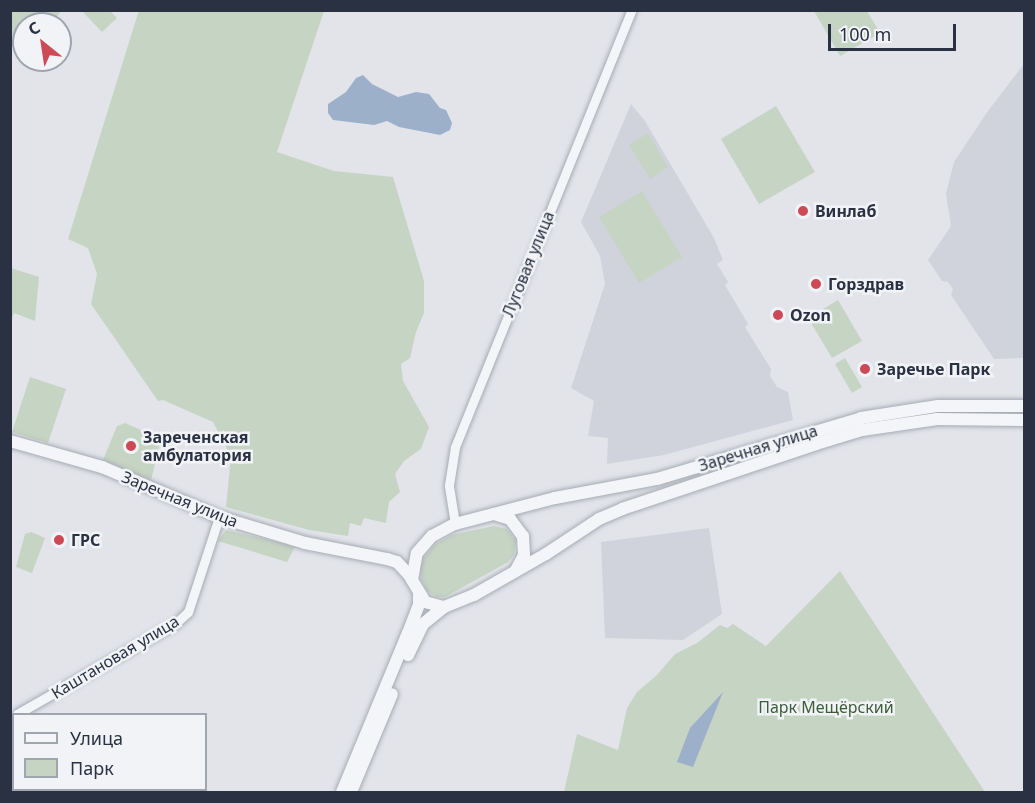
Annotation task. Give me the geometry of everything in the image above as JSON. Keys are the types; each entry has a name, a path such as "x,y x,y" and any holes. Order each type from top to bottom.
{"street":[{"name":"Луговая улица","path":"455,524 449,485 455,447 632,10"},
{"name":"Заречная улица","path":"387,559 417,553 432,536 455,524 555,498 657,479 861,417 938,406 1024,406"},
{"name":"Заречная улица","path":"351,792 423,624 444,607 474,595 599,519 622,509 862,430 937,419 1024,420"},
{"name":"Заречная улица","path":"10,441 102,467 219,518 305,543 387,559 402,567 412,580 419,595"},
{"path":"494,514 510,519 523,536 524,555 515,571"},
{"name":"Каштановая улица","path":"19,713 176,623 188,612 219,518"},
{"path":"412,580 417,553"},
{"path":"419,595 425,602 444,607"},
{"path":"342,792 408,633 419,604 419,595"}],"shaded area":[{"path":"1024,64 1024,358 994,359 951,295 953,289 948,282 942,281 928,260 951,226 946,194 954,162 988,111"},
{"path":"631,104 645,121 714,238 723,260 717,264 728,282 725,285 748,324 745,327 771,369 770,376 777,387 788,392 793,420 664,455 607,464 608,438 588,436 594,401 571,388 605,284 600,256 581,222"},
{"path":"709,528 722,614 683,640 605,638 601,542"}],"green space":[{"path":"11,10 61,10 60,12 12,12 11,46"},
{"path":"139,10 324,11 277,152 334,171 393,177 424,281 424,313 416,332 410,358 401,364 403,381 429,427 421,449 404,461 395,474 400,492 389,502 386,523 364,518 361,526 350,523 348,536 309,530 226,507 231,457 213,422 163,400 158,401 91,304 97,274 88,248 68,239"},
{"path":"82,11 110,11 117,18 102,32"},
{"path":"814,11 867,11 880,33 840,56"},
{"path":"776,106 815,172 759,204 721,139"},
{"path":"648,133 668,167 650,179 629,145"},
{"path":"642,191 682,257 639,283 599,217"},
{"path":"11,268 39,277 35,321 14,313 11,321"},
{"path":"838,300 862,341 832,358 808,318"},
{"path":"845,358 862,387 852,393 835,364"},
{"path":"30,377 66,389 48,443 12,432"},
{"path":"125,423 161,439 151,480 103,460 117,426"},
{"path":"494,526 507,529 516,541 514,555 508,562 445,597 437,597 427,591 420,569 423,559 435,544 452,535"},
{"path":"226,530 295,547 287,562 218,541"},
{"path":"31,532 45,538 32,573 16,567 25,534"},
{"name":"Парк Мещёрский","path":"840,571 985,792 564,792 577,734 618,750 627,708 637,692 657,675 675,654 697,643 720,625 727,628 733,624 766,646"}],"water":[{"path":"363,75 372,84 398,97 416,92 429,94 440,108 446,110 452,123 450,130 440,135 399,127 387,121 374,125 333,120 328,113 328,104 346,92 356,78"},
{"path":"723,692 693,767 677,762 690,728"}],"place":[{"name":"Винлаб","path":"803,211"},
{"name":"Горздрав","path":"816,284"},
{"name":"Ozon","path":"778,315"},
{"name":"Заречье Парк","path":"865,369"},
{"name":"Зареченская амбулатория","path":"131,446"},
{"name":"ГРС","path":"59,540"}]}
